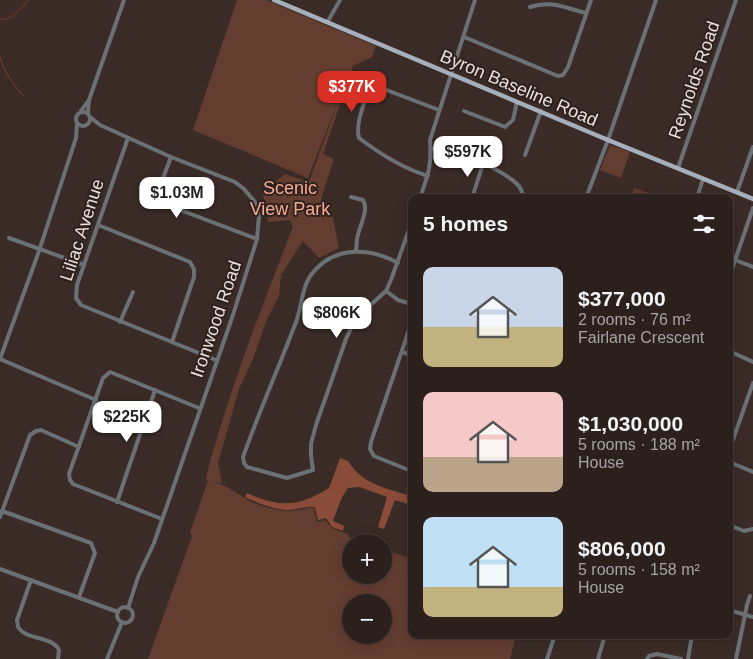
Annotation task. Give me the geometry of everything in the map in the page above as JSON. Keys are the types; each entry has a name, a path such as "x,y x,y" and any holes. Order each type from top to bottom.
{"main road":[{"name":"Byron Baseline Road","path":"274,0 753,200"}],"street":[{"path":"96,400 0,359 40,249 76,138 76,116 89,100 124,0"},
{"path":"328,21 340,0"},
{"path":"421,194 431,160 430,140 475,0"},
{"path":"464,37 558,76 563,74 568,67 591,0"},
{"path":"588,194 656,0"},
{"name":"Reynolds Road","path":"678,168 736,0"},
{"path":"530,7 539,4 556,3 586,13"},
{"path":"428,176 400,166 359,138 357,127 369,92 376,86 439,110"},
{"path":"76,138 86,125 89,115 89,100"},
{"path":"464,111 505,127 513,120 517,102"},
{"name":"Ironwood Road","path":"81,111 89,115 100,125 128,138 235,182 255,202 259,216 257,239 233,315 152,547 138,577 128,608"},
{"path":"525,155 541,111"},
{"name":"Ironwood Road","path":"77,124 100,125"},
{"name":"Liliac Avenue","path":"128,138 84,264 76,292 78,302 120,322 216,360"},
{"path":"737,192 753,146"},
{"path":"431,149 442,148 450,150 494,168 516,183 521,189 522,194"},
{"path":"172,156 160,186 160,196 167,205 257,239"},
{"path":"473,194 483,164"},
{"path":"698,194 704,179"},
{"path":"351,197 363,200 366,205 358,234 356,251"},
{"path":"733,268 753,208"},
{"path":"98,225 190,262 194,269 194,278 172,342"},
{"path":"398,263 373,254 356,251 342,253 329,258 314,270 306,282 297,319 243,458 247,468 287,478 313,470 311,444 316,424 346,339 356,318 386,291 398,263 408,233"},
{"path":"9,238 84,264"},
{"path":"736,260 753,267"},
{"path":"386,291 398,300 408,303"},
{"path":"120,322 133,292"},
{"path":"408,333 370,442 370,449 374,456 408,470"},
{"path":"402,352 408,354"},
{"path":"733,353 753,362"},
{"path":"162,519 73,484 70,480 70,474 79,447 103,378 110,372 199,408"},
{"path":"733,440 753,382"},
{"path":"117,502 155,390"},
{"path":"0,517 30,435 42,430 79,447"},
{"path":"733,464 753,472"},
{"path":"2,511 92,543 96,553 79,597"},
{"path":"733,527 744,531 753,529"},
{"path":"0,569 118,612"},
{"path":"31,580 17,620 18,627 24,634 56,645 59,650 58,659"},
{"path":"736,659 750,596"},
{"path":"123,607 128,608 132,612 132,618 128,622 122,622 118,618 118,612 123,607"},
{"path":"733,611 753,617"},
{"path":"107,659 122,622"},
{"path":"547,659 554,639"},
{"path":"598,659 604,639"},
{"path":"688,659 691,639"},
{"path":"647,659 649,656 657,654 682,659"}],"green space":[{"name":"Scenic View Park","path":"237,0 266,0 376,46 372,57 353,66 323,154 334,159 321,199 333,218 339,248 319,258 303,241 281,275 279,296 267,319 253,359 239,389 218,463 222,483 213,482 225,486 268,508 289,511 314,508 317,522 325,520 332,528 347,534 342,534 342,584 392,584 392,552 408,558 408,639 515,639 510,659 148,659 192,536 190,532 208,481 206,480 207,473 236,380 293,227 290,220 268,222 268,209 262,193 285,174 309,182 343,88 308,178 193,130"},
{"path":"610,145 630,152 621,178 600,170"},
{"path":"634,188 651,194 633,194"}],"shaded area":[{"path":"340,458 348,461 368,481 408,495 408,504 395,500 384,529 378,527 387,497 360,487 348,488 342,497 333,521 344,526 343,531 332,527 326,518 318,520 315,507 291,510 281,509 245,497 247,493 270,501 289,503 308,499 329,488"}],"waterway":[{"path":"0,19 12,16 28,0"},
{"path":"0,57 10,78 24,96"}]}
